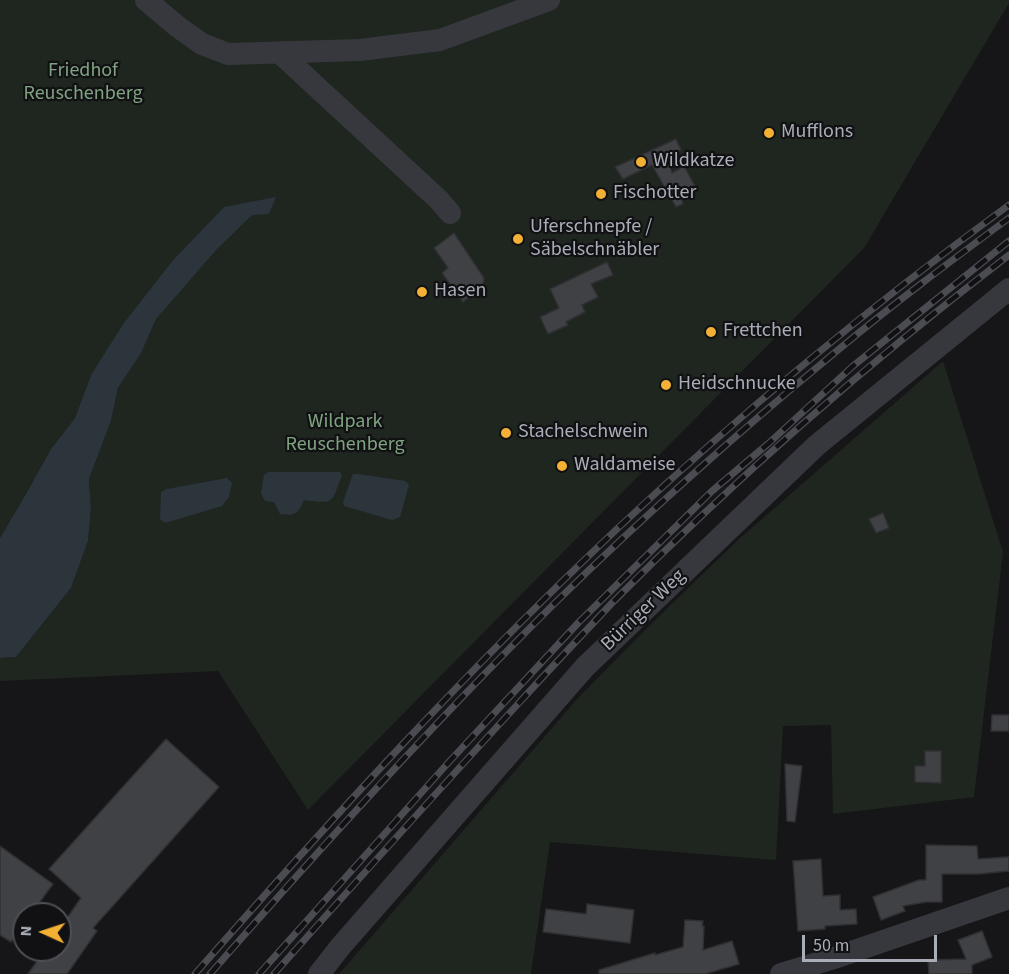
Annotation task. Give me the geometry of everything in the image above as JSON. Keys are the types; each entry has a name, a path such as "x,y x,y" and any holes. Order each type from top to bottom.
{"street":[{"path":"146,0 202,44 228,54 360,50 440,40 549,0"},
{"path":"280,53 439,200 450,213"},
{"name":"Bürriger Weg","path":"319,974 585,668 817,446 1009,289"},
{"path":"781,974 1009,898"}],"green space":[{"path":"0,0 1009,0 1009,3 864,248 308,810 218,671 0,681 0,658 16,657 71,588 88,541 91,509 89,479 111,421 118,388 156,319 224,207 174,259 91,375 75,418 51,449 0,538"},
{"path":"943,361 1003,552 974,797 833,814 831,725 783,726 776,860 550,842 531,974 339,974 578,698 738,540"}],"shaded area":[{"path":"276,197 269,214 252,215 216,250 156,319 141,353 118,388 111,421 89,479 91,509 88,541 71,588 16,657 0,658 0,538 51,449 75,418 91,375 124,323 174,259 224,207"},
{"path":"268,472 340,472 342,475 336,492 330,500 321,502 304,500 295,513 285,515 280,514 274,502 265,501 261,493 264,475"},
{"path":"353,474 405,481 409,485 400,517 392,520 344,506 343,502"},
{"path":"227,478 232,483 229,497 222,506 165,523 160,519 161,492"}],"building":[{"path":"676,139 681,150 667,157 672,173 684,166 695,186 680,195 683,204 676,207 652,165 623,179 615,167"},
{"path":"454,233 484,278 481,288 463,302 442,273 448,268 434,248"},
{"path":"607,262 613,275 591,284 598,297 582,305 585,312 566,322 568,325 548,334 540,317 559,308 550,289"},
{"path":"883,513 889,528 876,533 869,519"},
{"path":"992,715 1009,715 1009,731 991,731"},
{"path":"166,739 219,787 93,928 97,931 67,974 28,974 36,962 72,962 72,911 81,898 49,869"},
{"path":"925,751 941,751 941,783 915,782 915,766 925,766"},
{"path":"785,764 802,766 795,822 787,821"},
{"path":"926,845 977,846 978,859 1009,857 1009,871 942,874 942,902 903,906 905,911 881,920 873,897 919,880 926,880"},
{"path":"0,846 53,884 40,902 12,902 12,941 0,935"},
{"path":"821,859 823,896 840,895 840,910 856,909 857,924 798,931 793,861"},
{"path":"587,904 634,910 630,943 543,932 546,909 586,914"},
{"path":"685,920 703,921 703,950 732,941 739,964 705,974 599,974 599,970 683,947"},
{"path":"982,931 992,957 972,965 972,974 929,974 928,960 966,959 958,940"}],"railway":[{"path":"195,974 297,859 454,690 618,528 809,360 1009,205"},
{"path":"210,974 337,831 424,738 591,568 730,441 802,380 901,299 1009,218"},
{"path":"259,974 448,763 579,622 712,491 769,443 853,366 1009,241"},
{"path":"274,974 540,680 659,557 804,422 905,337 1009,255"}],"place":[{"name":"Mufflons","path":"769,133"},
{"name":"Wildkatze","path":"641,162"},
{"name":"Fischotter","path":"601,194"},
{"name":"Uferschnepfe / Säbelschnäbler","path":"518,239"},
{"name":"Hasen","path":"422,292"},
{"name":"Frettchen","path":"711,332"},
{"name":"Heidschnucke","path":"666,385"},
{"name":"Stachelschwein","path":"506,433"},
{"name":"Waldameise","path":"562,466"}],"park label":[{"name":"Friedhof Reuschenberg","path":"83,84"},
{"name":"Wildpark Reuschenberg","path":"345,434"}]}
